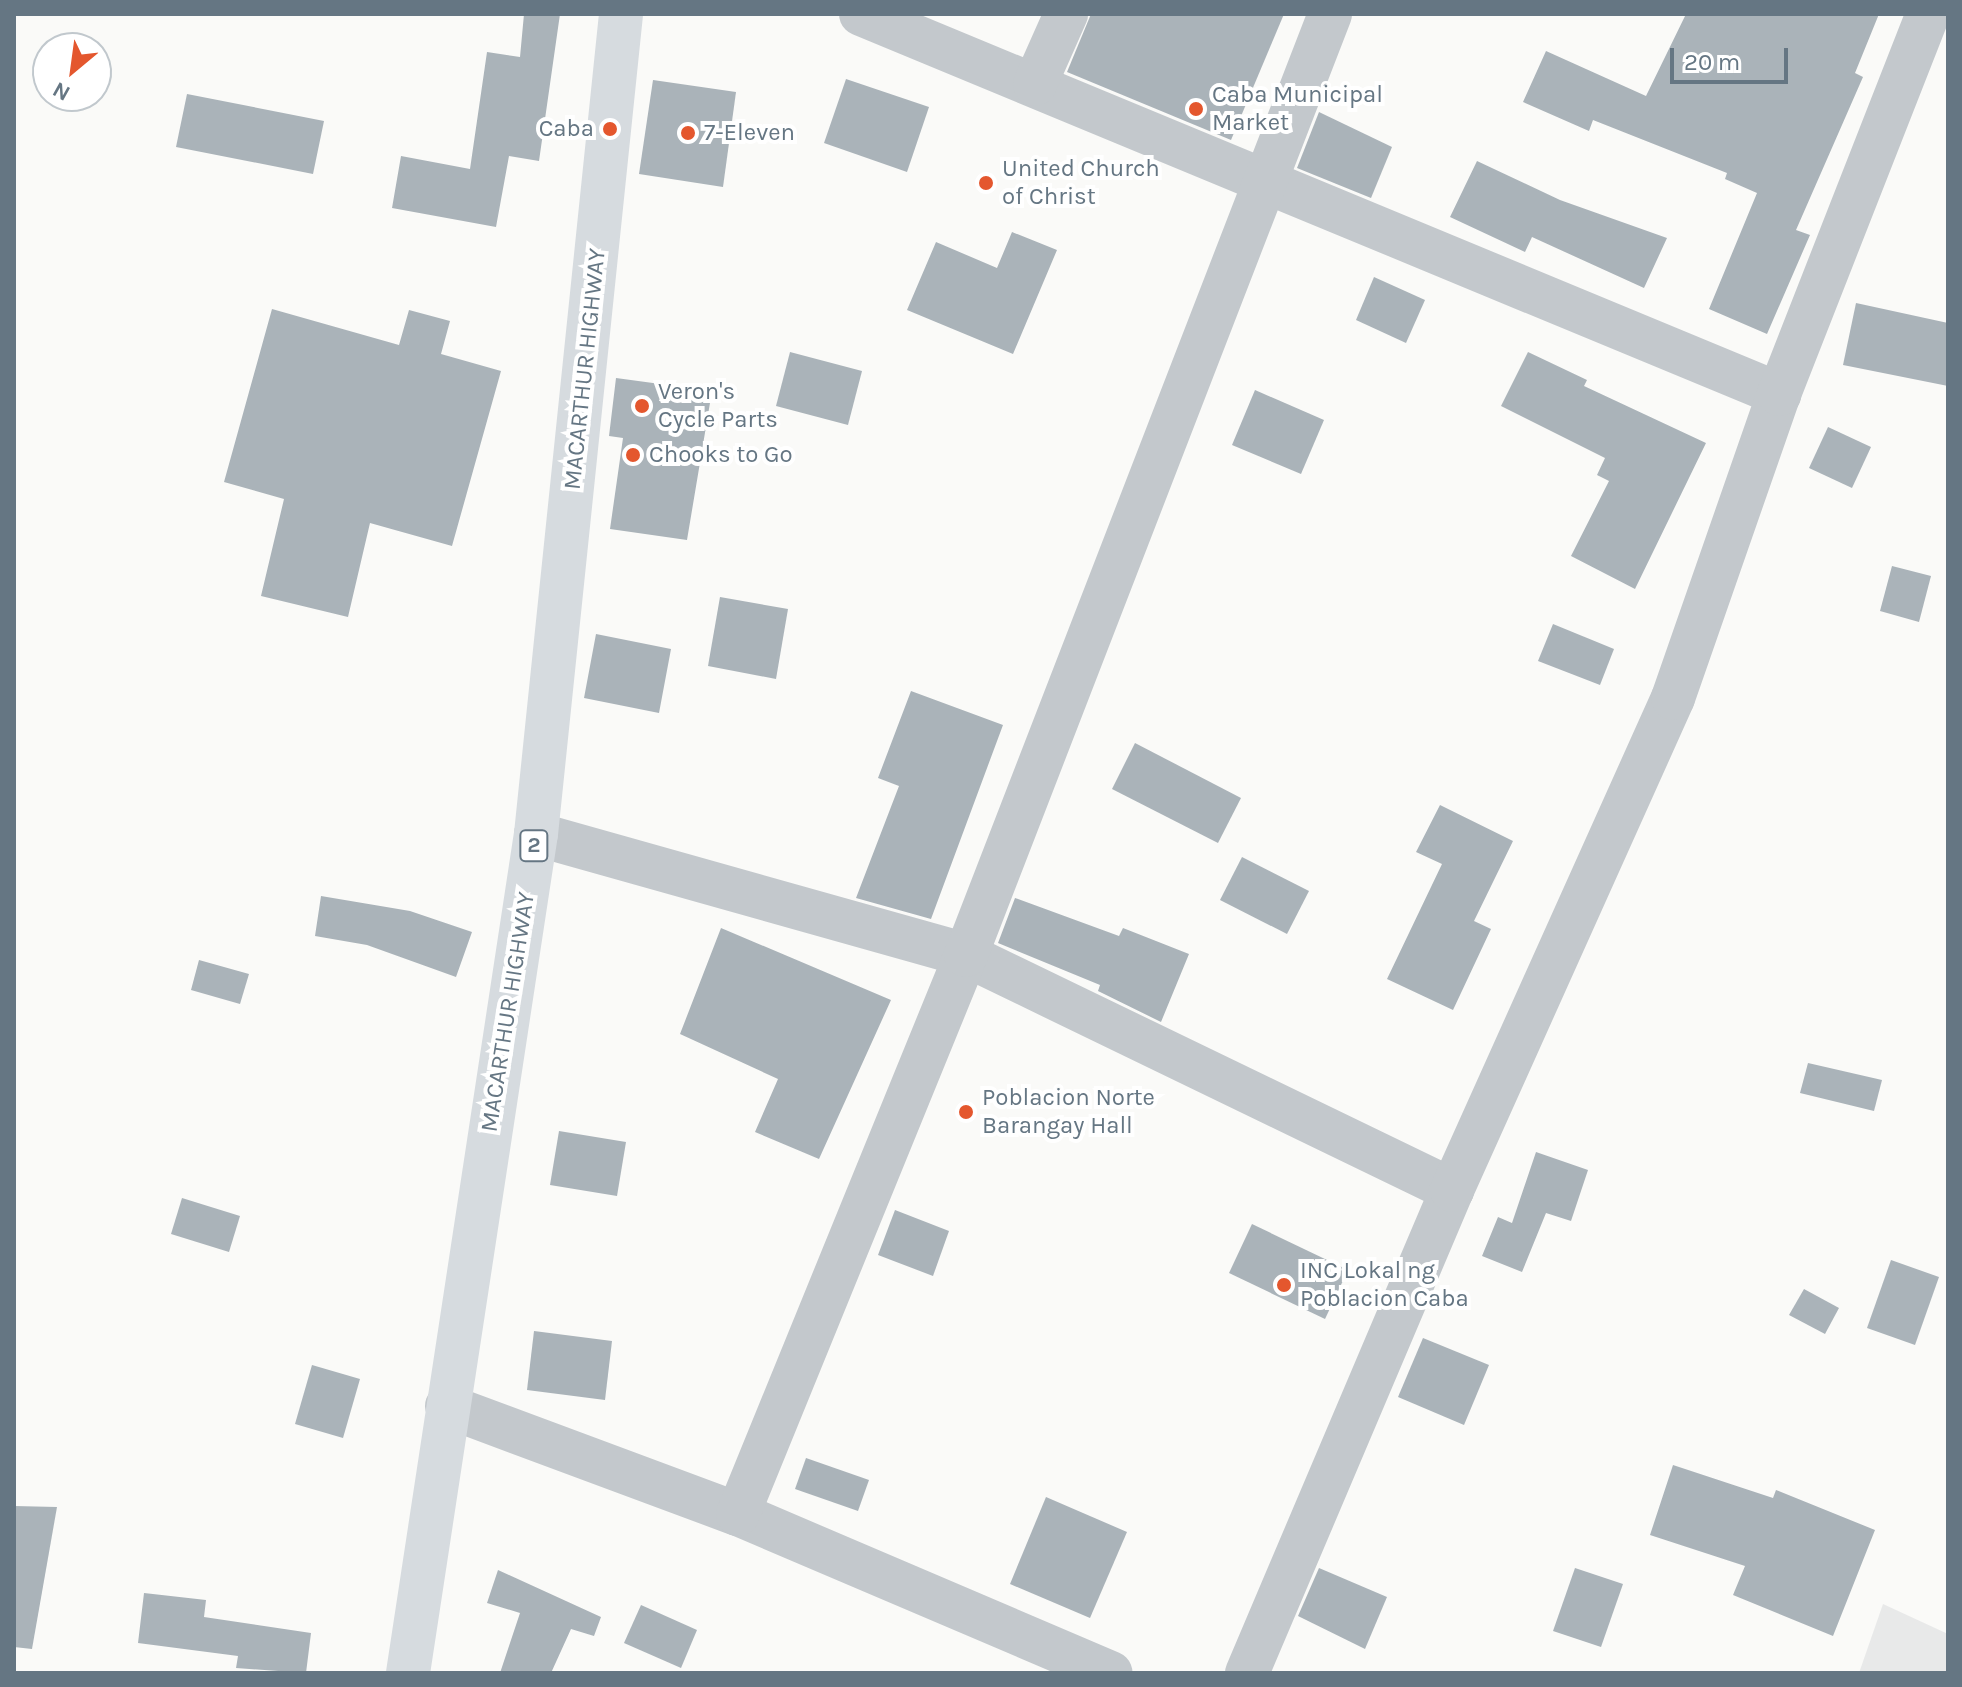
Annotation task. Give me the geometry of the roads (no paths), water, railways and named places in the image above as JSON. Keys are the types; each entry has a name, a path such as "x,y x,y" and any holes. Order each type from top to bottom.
{"highway":[{"name":"MACARTHUR HIGHWAY","path":"408,1673 536,834 621,14"}],"street":[{"path":"861,14 1265,177 1779,394"},
{"path":"1035,84 1066,14"},
{"path":"738,1514 966,955 1330,14"},
{"path":"1247,1673 1452,1190 1673,698 1779,394 1928,14"},
{"path":"536,834 966,955 1452,1190"},
{"path":"447,1406 738,1514 1110,1673"}],"place":[{"name":"Caba Municipal Market","path":"1196,109"},
{"name":"Caba","path":"610,129"},
{"name":"7-Eleven","path":"688,133"},
{"name":"United Church of Christ","path":"986,183"},
{"name":"Veron's Cycle Parts","path":"642,406"},
{"name":"Chooks to Go","path":"633,455"},
{"name":"Poblacion Norte Barangay Hall","path":"966,1112"},
{"name":"INC Lokal ng Poblacion Caba","path":"1284,1285"}]}
